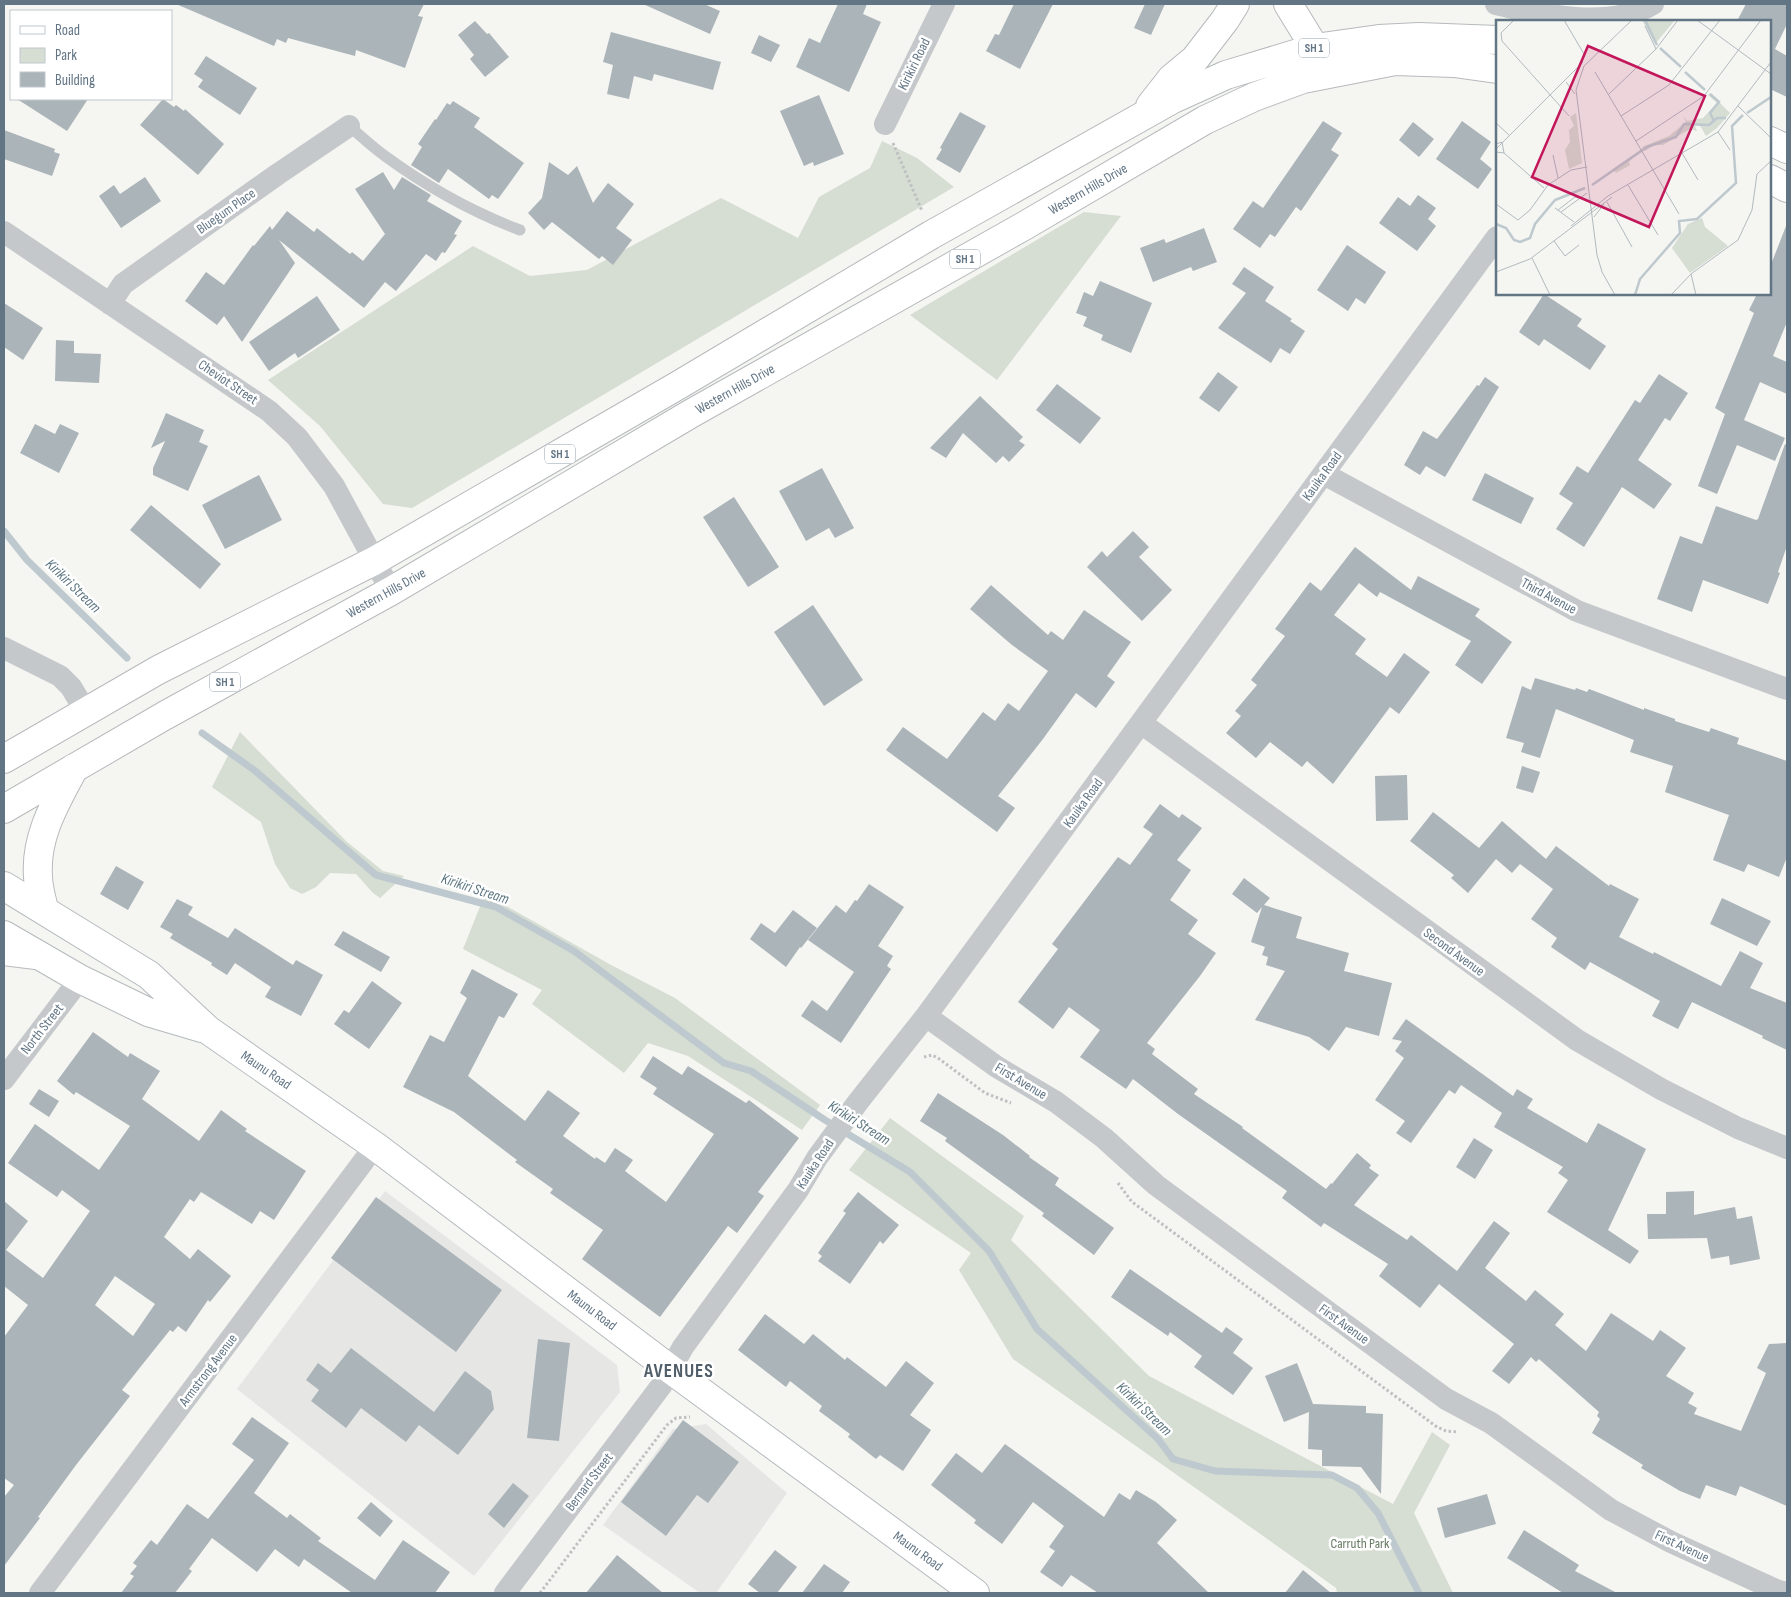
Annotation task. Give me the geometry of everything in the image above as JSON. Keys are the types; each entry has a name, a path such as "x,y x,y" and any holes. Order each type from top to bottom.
{"main road":[{"path":"1143,115 1172,78 1195,59 1235,4"},
{"path":"1288,4 1315,48"},
{"name":"SH 1","path":"4,759 158,670 374,561 678,386 931,234 1173,99 1226,75 1315,48 1370,40 1419,37 1496,40"},
{"name":"Western Hills Drive","path":"4,809 268,658 391,591 692,413 1024,226 1205,120 1254,97 1303,79 1395,61 1454,63 1496,69"},
{"path":"1771,142 1787,150"},
{"path":"1771,180 1787,188"},
{"path":"678,386 692,413"},
{"path":"44,910 38,875 39,850 49,816 74,768"},
{"name":"Maunu Road","path":"4,886 149,975 208,1030 375,1146 670,1369 975,1593"},
{"name":"Maunu Road","path":"4,935 80,979 148,1012 208,1030"},
{"path":"4,951 36,955"}],"street":[{"name":"Kirikiri Road","path":"885,124 944,4"},
{"path":"1496,4 1570,17 1601,18 1627,14 1652,5"},
{"name":"Bluegum Place","path":"110,304 123,284 349,126"},
{"name":"Cheviot Street","path":"4,232 269,411 297,437 334,486 391,591"},
{"name":"Kauika Road","path":"670,1369 683,1347 798,1190 817,1158 858,1102 926,1016 1496,238"},
{"name":"Third Avenue","path":"1324,474 1577,612 1787,689"},
{"path":"4,648 60,676 71,687 86,712"},
{"name":"Second Avenue","path":"1141,723 1577,1040 1661,1089 1738,1128 1787,1148"},
{"name":"North Street","path":"4,1079 80,979"},
{"name":"First Avenue","path":"926,1016 997,1067 1056,1102 1104,1138 1156,1186 1446,1400 1492,1423 1611,1510 1671,1542 1776,1590 1787,1593"},
{"name":"Armstrong Avenue","path":"40,1593 375,1146"},
{"name":"Bernard Street","path":"505,1593 661,1386 670,1369"}],"lane":[{"path":"349,126 383,155 429,185 480,214 520,230"}],"path":[{"path":"885,124 931,234"},
{"path":"540,1593 667,1425 676,1418 689,1416 696,1418"}],"shaded area":[{"path":"385,1191 617,1365 620,1392 474,1576 237,1389"},
{"path":"706,1424 787,1493 716,1593 700,1593 603,1525 673,1429"}],"green space":[{"path":"882,141 917,158 954,187 412,508 383,504 320,426 268,380 473,246 530,276 587,270 721,198 798,238 819,197 870,168"},
{"path":"1084,212 1121,216 997,380 910,315"},
{"path":"240,732 347,842 383,871 404,876 380,898 356,874 330,873 316,887 302,894 290,888 275,864 261,822 212,787"},
{"path":"485,894 611,965 675,998 820,1105 802,1130 688,1056 648,1043 624,1073 532,1004 542,990 463,949"},
{"name":"Carruth Park","path":"890,1118 1024,1216 1011,1240 1149,1376 1393,1504 1432,1432 1450,1445 1414,1513 1453,1593 1337,1593 1336,1588 1013,1359 959,1270 971,1253 849,1170"}],"building":[{"path":"176,4 424,4 418,16 423,17 405,68 356,50 355,56 288,38 286,43 277,39 274,46"},
{"path":"643,4 704,4 720,11 710,34"},
{"path":"838,4 867,4 863,14 881,22 849,92 796,67 809,38 820,43"},
{"path":"1014,4 1053,4 1020,69 986,51 995,34 999,35"},
{"path":"1145,4 1165,4 1151,35 1134,28"},
{"path":"1746,4 1787,4 1787,24 1775,49 1787,56 1787,97 1771,89 1771,20 1738,20"},
{"path":"475,21 487,34 489,33 509,57 485,77 470,59 474,55 458,35"},
{"path":"611,32 721,62 713,90 654,74 652,81 634,76 629,99 607,94 613,65 603,62"},
{"path":"759,35 780,45 771,62 751,53"},
{"path":"206,56 257,88 240,115 198,87 203,80 194,74"},
{"path":"819,95 844,154 814,166 813,162 804,166 780,111"},
{"path":"19,100 87,100 67,131"},
{"path":"162,100 164,100 174,107 176,105 184,111 185,109 224,144 198,175 140,125"},
{"path":"453,101 480,118 474,127 524,163 498,199 492,195 489,199 448,169 439,183 411,165 422,147 418,144 447,103 450,105"},
{"path":"960,112 986,126 960,173 936,159"},
{"path":"1323,121 1342,133 1331,150 1339,155 1301,211 1296,207 1275,237 1270,234 1260,248 1233,229 1253,201 1263,208"},
{"path":"1462,121 1491,142 1480,159 1492,169 1478,189 1436,159"},
{"path":"1413,122 1434,139 1419,157 1399,140"},
{"path":"4,130 55,149 54,152 60,154 52,176 4,159"},
{"path":"549,162 568,175 577,166 593,203 608,183 634,204 616,228 632,240 613,265 602,256 599,259 552,222 544,230 528,213 542,198"},
{"path":"383,172 394,190 402,177 431,195 427,201 462,221 454,234 457,235 445,253 442,252 436,261 426,254 396,291 385,282 364,308 279,240 295,263 242,342 224,316 217,325 185,301 206,272 224,285 253,245 270,226 272,230 287,211 314,232 317,228 350,254 352,252 363,261 385,234 355,189"},
{"path":"145,177 161,201 121,228 99,196 114,185 120,194"},
{"path":"1418,195 1436,208 1428,219 1436,226 1417,251 1379,223 1398,197 1410,206"},
{"path":"1786,226 1787,322 1773,356 1787,362 1787,394 1760,382 1744,420 1785,438 1775,461 1737,445 1717,494 1698,486 1725,414 1715,408 1754,313 1749,310 1756,295 1771,295 1771,264"},
{"path":"1204,228 1217,262 1193,271 1191,267 1153,282 1140,248 1164,239 1166,243"},
{"path":"1347,245 1386,272 1365,304 1356,298 1348,311 1317,290"},
{"path":"1244,267 1274,287 1265,301 1292,319 1290,321 1305,331 1290,354 1280,348 1271,363 1218,328 1246,293 1232,284"},
{"path":"1100,281 1152,303 1131,353 1101,340 1103,335 1083,326 1087,317 1076,313 1084,292 1093,296"},
{"path":"1543,295 1546,295 1582,319 1577,326 1606,346 1590,370 1544,339 1539,346 1519,332"},
{"path":"317,296 340,330 298,358 295,353 269,371 249,342"},
{"path":"4,303 43,328 23,360 4,347"},
{"path":"56,340 74,341 74,353 101,354 99,383 55,381"},
{"path":"1218,372 1238,387 1219,412 1199,398"},
{"path":"1659,374 1688,393 1670,421 1665,418 1638,460 1672,484 1654,509 1622,487 1584,547 1556,529 1573,503 1559,494 1577,466 1588,473 1635,400 1640,403"},
{"path":"1485,377 1499,387 1445,477 1426,466 1420,475 1404,465 1423,431 1437,439"},
{"path":"1057,384 1101,418 1080,444 1036,410"},
{"path":"980,396 1023,437 1019,441 1025,445 1009,462 1003,456 996,463 963,433 946,458 930,448"},
{"path":"166,413 204,430 199,442 208,446 188,491 153,475 153,468 165,441 151,448"},
{"path":"35,424 55,434 60,424 79,433 59,473 20,453"},
{"path":"1785,444 1787,445 1787,546 1778,572 1780,573 1768,604 1703,580 1692,612 1657,599 1680,536 1702,544 1716,506 1756,520 1758,519"},
{"path":"822,468 854,528 835,538 829,528 806,541 779,491"},
{"path":"1485,473 1534,498 1521,524 1472,500"},
{"path":"259,475 282,520 225,549 202,505"},
{"path":"734,497 779,567 748,587 703,517"},
{"path":"151,505 221,564 200,589 130,530"},
{"path":"1133,531 1149,547 1139,557 1172,590 1142,621 1087,567 1102,551 1107,557"},
{"path":"1355,547 1411,590 1418,576 1480,609 1475,616 1512,642 1482,684 1455,665 1471,641 1380,592 1377,597 1359,583 1334,615 1366,639 1355,654 1387,677 1404,653 1430,672 1399,714 1390,707 1333,784 1307,761 1302,767 1270,742 1256,758 1226,733 1241,716 1235,711 1257,685 1251,680 1285,636 1275,629 1310,582 1321,591"},
{"path":"991,585 1048,635 1051,631 1063,640 1084,610 1131,642 1107,676 1115,682 1096,708 1076,693 998,796 1015,808 997,832 886,750 903,727 947,759 983,712 995,721 1008,703 1019,711 1048,671 1012,645 970,609"},
{"path":"813,605 863,680 824,706 774,632"},
{"path":"1535,678 1575,690 1576,688 1587,692 1589,689 1709,732 1711,728 1739,738 1737,744 1787,761 1787,857 1779,877 1748,864 1744,872 1713,860 1729,815 1665,792 1673,766 1630,752 1634,740 1556,709 1540,758 1521,752 1524,743 1506,738 1522,686 1531,690"},
{"path":"1522,766 1540,772 1533,793 1516,788"},
{"path":"1407,775 1408,820 1376,821 1375,776"},
{"path":"1160,804 1179,818 1182,814 1202,828 1177,860 1191,870 1170,900 1198,920 1188,934 1216,953 1147,1043 1155,1049 1152,1054 1198,1089 1194,1094 1243,1127 1326,1189 1357,1153 1371,1165 1369,1168 1379,1175 1354,1205 1407,1240 1411,1235 1457,1271 1494,1221 1510,1233 1485,1268 1526,1301 1535,1290 1564,1314 1555,1325 1586,1351 1611,1313 1653,1341 1660,1330 1686,1348 1666,1376 1694,1393 1688,1403 1697,1408 1694,1414 1741,1431 1766,1373 1757,1368 1769,1344 1787,1343 1787,1506 1740,1486 1736,1496 1706,1485 1700,1499 1680,1491 1641,1468 1643,1465 1592,1433 1600,1419 1597,1416 1599,1412 1539,1359 1536,1362 1531,1357 1509,1384 1492,1371 1514,1344 1439,1284 1420,1308 1379,1276 1388,1264 1324,1223 1321,1227 1282,1198 1287,1191 1178,1114 1133,1079 1126,1089 1080,1057 1100,1030 1069,1007 1053,1029 1018,1002 1058,949 1052,944 1118,857 1130,865 1153,834 1143,827"},
{"path":"1433,812 1479,848 1502,821 1546,859 1556,846 1609,886 1610,884 1639,899 1619,937 1653,954 1654,952 1721,986 1740,951 1763,963 1750,988 1787,1003 1787,1050 1762,1038 1763,1036 1692,1002 1678,1029 1652,1016 1660,1001 1590,962 1585,970 1551,947 1557,938 1531,919 1553,889 1520,864 1512,873 1496,859 1468,893 1451,878 1454,875 1410,841"},
{"path":"116,866 144,882 128,910 100,894"},
{"path":"1244,878 1270,898 1264,905 1302,917 1296,938 1349,953 1344,971 1392,983 1379,1036 1346,1027 1329,1051 1309,1037 1255,1020 1285,971 1266,965 1268,957 1262,955 1265,947 1251,942 1262,907 1257,913 1232,894"},
{"path":"869,884 904,907 878,946 893,956 887,966 891,969 841,1043 801,1016 812,1000 827,1011 854,972 808,940 836,905 846,913"},
{"path":"1722,898 1771,921 1757,946 1710,924"},
{"path":"177,899 193,907 188,915 228,938 235,928 293,965 296,960 323,975 301,1016 265,997 271,987 235,963 227,975 211,965 212,963 170,938 173,934 160,927"},
{"path":"793,910 817,928 786,967 750,939 761,923 775,933"},
{"path":"343,931 390,957 381,972 334,945"},
{"path":"472,969 518,994 504,1018 499,1016 468,1076 525,1121 548,1090 580,1113 563,1136 595,1159 596,1157 605,1163 615,1148 633,1160 625,1171 666,1202 714,1134 653,1094 657,1088 640,1077 653,1056 682,1075 688,1066 746,1103 749,1100 799,1138 758,1192 764,1196 737,1233 728,1226 660,1317 582,1259 603,1230 550,1193 553,1189 515,1162 517,1160 454,1112 403,1087 430,1035 444,1042 467,998 460,993"},
{"path":"372,981 402,1003 369,1049 334,1024 344,1010 349,1013"},
{"path":"1406,1019 1513,1096 1517,1089 1533,1099 1527,1108 1587,1143 1598,1123 1646,1149 1608,1230 1639,1251 1630,1264 1547,1212 1568,1180 1558,1173 1563,1167 1494,1127 1502,1113 1461,1085 1455,1094 1449,1090 1411,1143 1396,1133 1405,1121 1375,1100 1404,1058 1395,1051 1402,1041 1392,1039"},
{"path":"93,1032 128,1057 130,1053 160,1071 142,1099 199,1141 221,1110 247,1129 245,1131 306,1171 274,1220 260,1211 252,1224 201,1192 194,1202 190,1199 164,1237 190,1259 198,1249 231,1276 210,1302 208,1300 186,1332 178,1326 173,1332 170,1330 122,1390 130,1396 76,1465 4,1566 4,1497 14,1485 4,1478 4,1337 28,1305 4,1286 4,1201 28,1221 6,1250 43,1278 90,1211 62,1190 57,1197 8,1163 35,1124 99,1170 130,1126 76,1092 74,1095 57,1081","holes":["115,1276 155,1304 133,1336 95,1305"]},
{"path":"39,1089 59,1101 49,1117 29,1104"},
{"path":"938,1093 1003,1135 1029,1157 1059,1178 1055,1185 1114,1228 1094,1255 1042,1216 1044,1213 945,1141 947,1138 920,1121"},
{"path":"1474,1138 1493,1150 1475,1179 1456,1167"},
{"path":"1694,1191 1694,1215 1735,1207 1737,1219 1752,1216 1760,1259 1730,1265 1729,1256 1711,1259 1707,1238 1648,1239 1647,1214 1666,1214 1666,1192"},
{"path":"858,1192 899,1225 883,1244 880,1241 850,1284 818,1261 822,1256 818,1253 846,1213 843,1211"},
{"path":"376,1197 502,1290 456,1352 331,1258"},
{"path":"1130,1269 1222,1333 1226,1327 1243,1339 1233,1353 1253,1368 1233,1395 1194,1367 1202,1356 1170,1332 1168,1336 1111,1297"},
{"path":"765,1314 804,1344 813,1334 845,1360 847,1357 886,1387 906,1361 934,1383 910,1415 931,1430 903,1471 880,1455 876,1459 848,1437 850,1434 819,1411 822,1406 790,1381 786,1387 738,1350"},
{"path":"538,1339 570,1343 559,1441 527,1438"},
{"path":"351,1348 434,1412 465,1371 491,1391 494,1409 458,1455 419,1425 406,1442 361,1408 346,1428 311,1401 319,1390 306,1380 318,1363 331,1373"},
{"path":"1297,1363 1313,1404 1366,1406 1366,1413 1383,1414 1381,1494 1361,1467 1322,1466 1322,1450 1308,1449 1309,1412 1284,1422 1265,1376"},
{"path":"252,1417 289,1443 254,1493 287,1518 290,1514 321,1538 318,1541 375,1580 403,1540 450,1572 435,1593 352,1593 304,1559 299,1567 275,1549 257,1572 212,1538 189,1569 192,1571 175,1593 121,1593 134,1576 130,1574 137,1566 133,1563 151,1540 157,1545 187,1504 208,1519 254,1460 232,1444"},
{"path":"683,1420 739,1462 708,1503 697,1495 666,1536 621,1502"},
{"path":"1005,1444 1104,1517 1119,1493 1130,1500 1136,1490 1156,1502 1177,1520 1157,1543 1209,1593 1098,1593 1071,1575 1062,1587 1040,1572 1055,1551 1049,1547 1064,1526 1033,1502 1002,1544 974,1523 976,1520 931,1485 956,1453 982,1473"},
{"path":"513,1483 529,1496 504,1528 488,1514"},
{"path":"1487,1494 1496,1524 1445,1538 1437,1508"},
{"path":"371,1502 393,1521 380,1537 357,1518"},
{"path":"1524,1530 1579,1565 1575,1571 1617,1593 1563,1593 1507,1558"},
{"path":"775,1550 797,1567 777,1593 760,1593 748,1584"},
{"path":"617,1555 663,1593 586,1593"},
{"path":"824,1564 850,1582 842,1593 802,1593"},
{"path":"1303,1570 1331,1593 1285,1593"}],"waterway":[{"name":"Kirikiri Stream","path":"4,531 27,560 127,658"},
{"name":"Kirikiri Stream","path":"202,733 254,770 376,875 496,907 574,951 724,1063 751,1071 825,1120 910,1172 989,1251 1037,1329 1158,1439 1173,1459 1215,1471 1332,1475 1357,1488 1378,1513 1419,1593"}],"district":[{"name":"AVENUES","path":"679,1371"}]}
